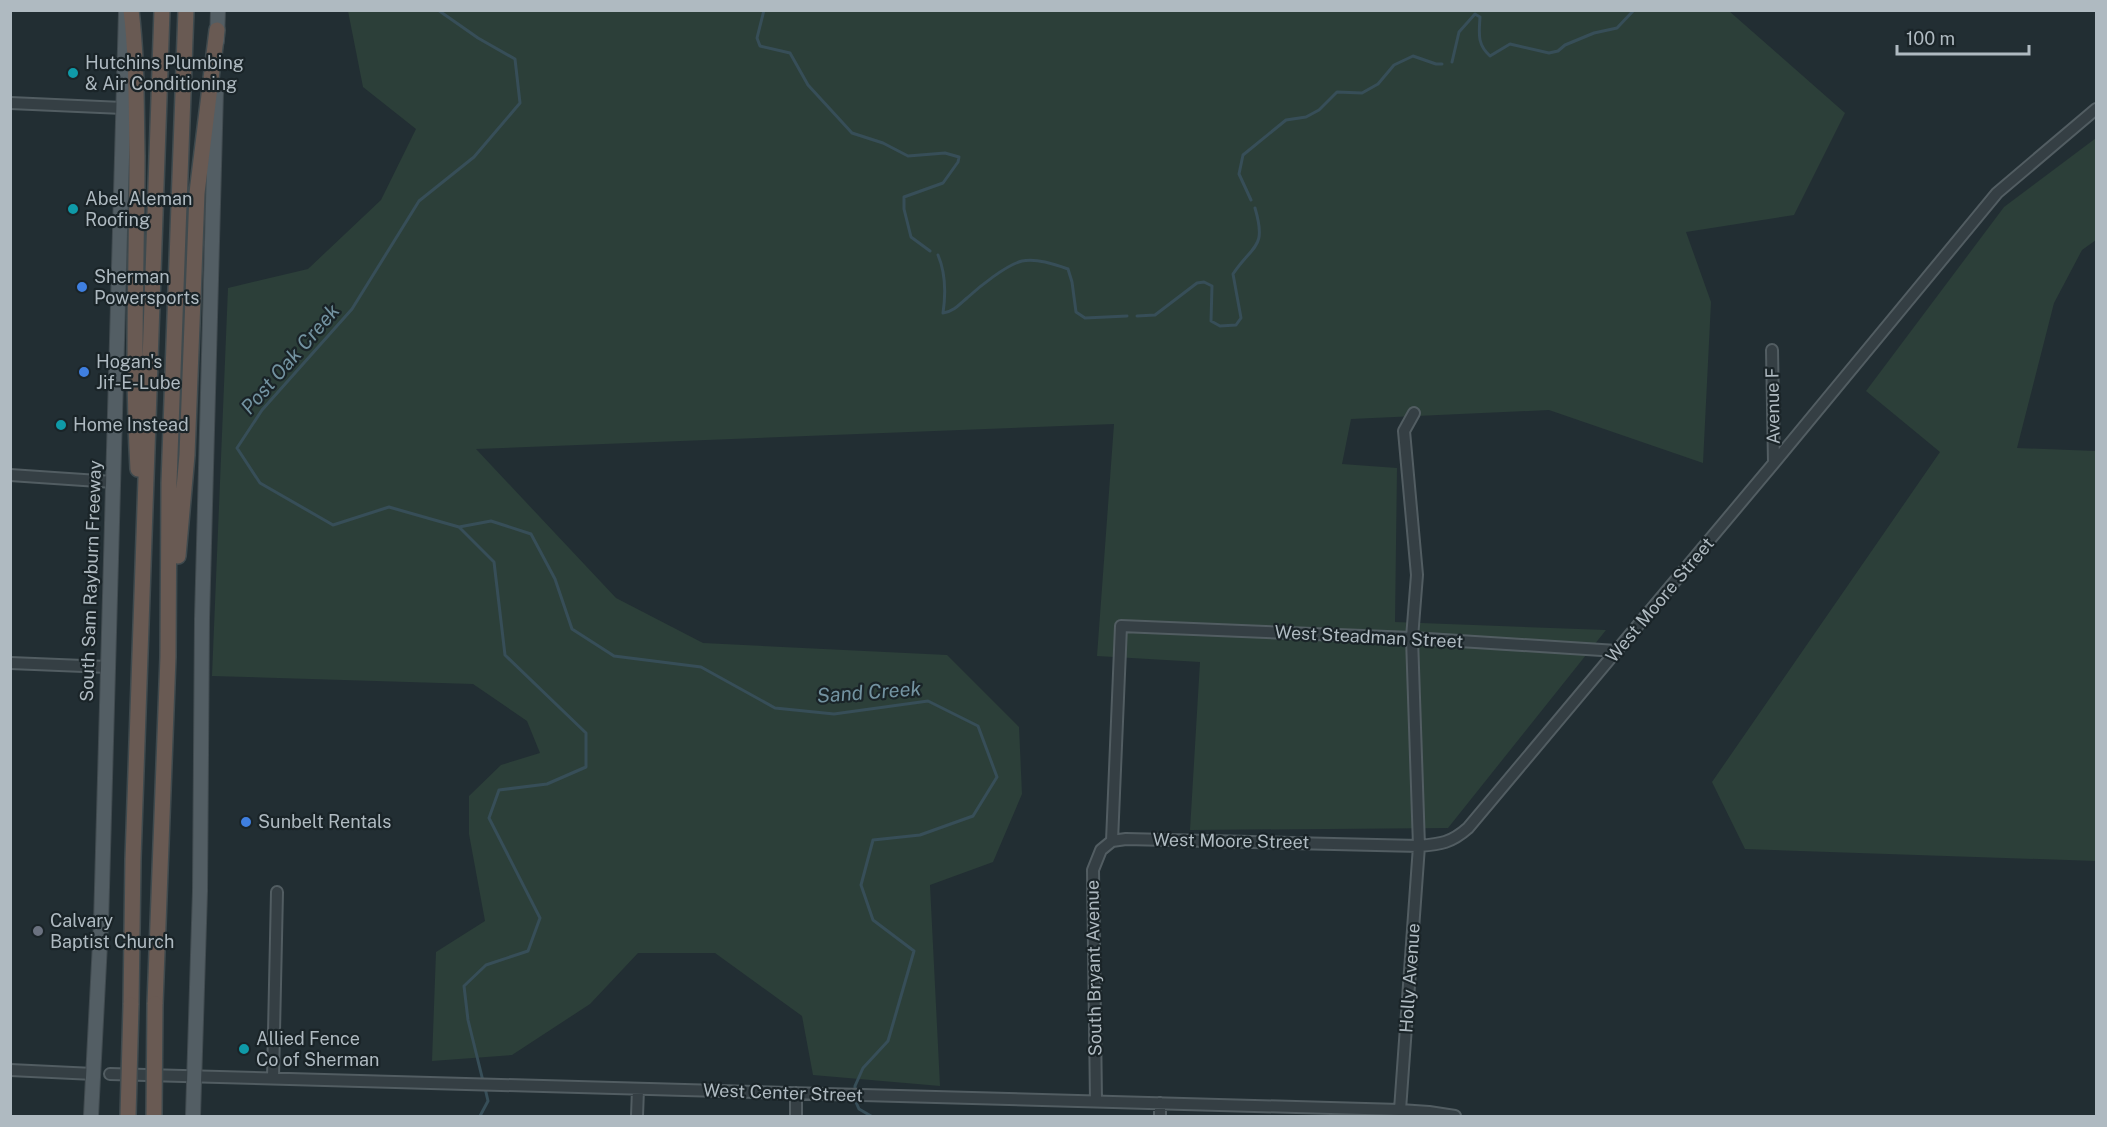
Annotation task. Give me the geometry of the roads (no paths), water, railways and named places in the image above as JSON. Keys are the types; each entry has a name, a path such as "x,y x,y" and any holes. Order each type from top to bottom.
{"highway":[{"path":"131,10 136,50 137,257 134,405 143,568"},
{"path":"128,1116 134,848 162,10"},
{"path":"154,1116 155,1004 168,657 170,472 186,10"},
{"path":"168,657 187,455 197,193 217,30"}],"main road":[{"name":"South Sam Rayburn Freeway","path":"91,1116 101,924 126,10"},
{"path":"194,1116 200,891 202,619 218,10"}],"street":[{"path":"10,103 123,108"},
{"name":"West Moore Street","path":"1112,841 1137,839 1419,846 1443,844 1456,838 1468,828 1617,651 1996,193 2097,109"},
{"name":"Avenue F","path":"1773,350 1774,463"},
{"name":"Holly Avenue","path":"1400,1110 1419,846 1412,638 1417,575 1404,431 1414,413"},
{"path":"10,475 113,482"},
{"name":"West Steadman Street","path":"1112,841 1121,626 1412,638 1617,651"},
{"path":"10,663 108,667"},
{"name":"South Bryant Avenue","path":"1096,1101 1094,870 1101,850 1112,841"},
{"path":"273,1078 277,892"},
{"path":"10,1070 94,1074"},
{"name":"West Center Street","path":"110,1074 1400,1110 1455,1116"},
{"path":"637,1116 638,1089"},
{"path":"796,1093 796,1116"},
{"path":"1160,1103 1160,1116"}],"waterway":[{"name":"Post Oak Creek","path":"438,10 478,38 515,59 520,103 474,157 419,201 352,309 262,410 237,448 260,483 333,525 389,507 459,527 494,562 505,655 586,733 586,767 547,784 499,790 489,818 540,918 528,951 486,965 464,986 468,1020 483,1081"},
{"path":"764,10 757,38 760,46 790,53 808,85 852,133 883,143 908,156 945,153 959,157 943,183 904,197 904,209 911,237 930,251"},
{"path":"1452,62 1459,32 1475,14 1480,17 1481,43 1490,56 1510,44 1549,53 1558,51 1565,45 1594,33 1617,28 1634,10"},
{"path":"1251,200 1239,174 1243,155 1286,120 1306,117 1319,110 1337,92 1362,93 1378,84 1394,65 1413,56 1442,64"},
{"path":"1137,316 1155,315 1197,283 1204,282 1212,286 1211,321 1220,326 1236,325 1241,318 1233,274 1259,239 1255,208"},
{"path":"938,255 945,284 943,313 956,307 1008,267 1022,261 1033,260 1068,269 1076,312 1085,318 1127,316"},
{"name":"Sand Creek","path":"459,527 491,521 531,534 555,579 572,629 614,656 701,667 775,708 834,714 928,701 978,726 997,777 973,816 920,835 873,840 861,885 873,920 914,951 888,1041 863,1068 855,1086 855,1100 859,1109 871,1116"},
{"name":"Post Oak Creek","path":"480,1116 488,1101 485,1088"}],"place":[{"name":"Hutchins Plumbing & Air Conditioning","path":"73,73"},
{"name":"Abel Aleman Roofing","path":"73,209"},
{"name":"Sherman Powersports","path":"82,287"},
{"name":"Hogan's Jif-E-Lube","path":"84,372"},
{"name":"Home Instead","path":"61,425"},
{"name":"Sunbelt Rentals","path":"246,822"},
{"name":"Calvary Baptist Church","path":"38,931"},
{"name":"Allied Fence Co of Sherman","path":"244,1049"}]}
